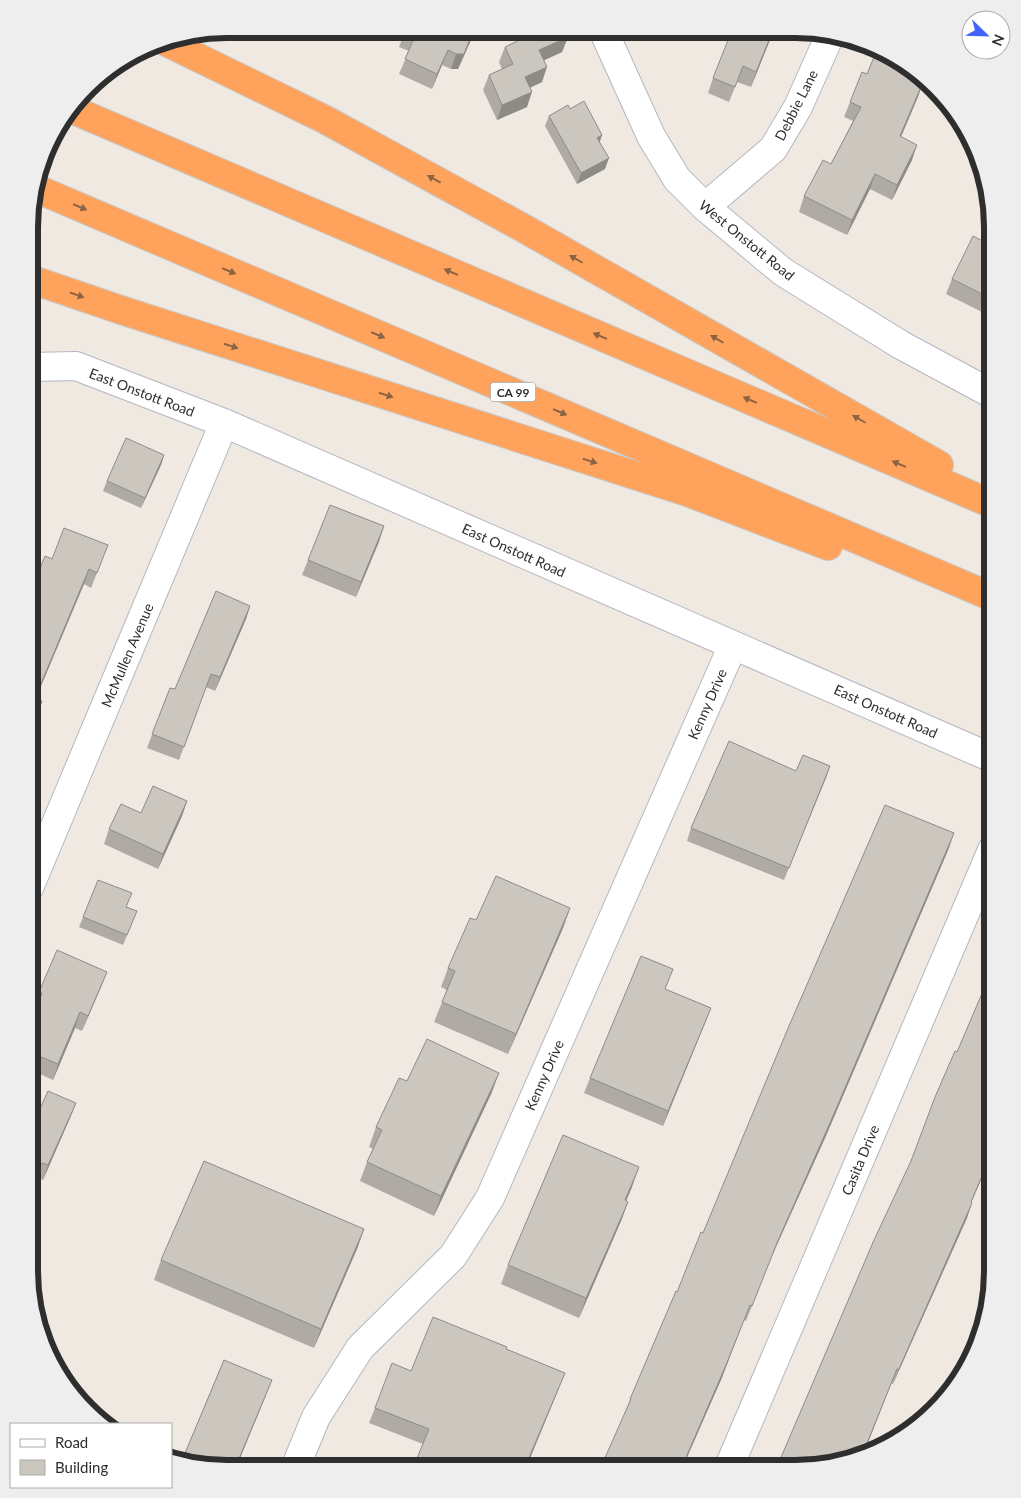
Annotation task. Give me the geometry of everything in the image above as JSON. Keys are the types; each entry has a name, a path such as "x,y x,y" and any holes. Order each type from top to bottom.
{"highway":[{"path":"173,46 333,124 525,229 984,491"},
{"path":"77,112 984,501"},
{"name":"CA 99","path":"41,191 984,594"},
{"path":"38,282 688,492 984,607"}],"street":[{"name":"West Onstott Road","path":"607,38 651,136 677,179 705,207 784,272 902,345 984,390"},
{"name":"Debbie Lane","path":"705,207 773,149 798,107 828,40"},
{"name":"East Onstott Road","path":"38,367 76,366 224,423 984,755"},
{"name":"McMullen Avenue","path":"38,867 224,423"},
{"name":"Kenny Drive","path":"299,1460 316,1417 360,1348 453,1256 490,1198 733,645"},
{"name":"Casita Drive","path":"732,1460 984,869"}],"building":[{"path":"414,38 470,38 464,54 456,54 448,50 437,74 405,59"},
{"path":"524,38 566,38 539,50 547,67 525,77 532,92 502,105 489,75 513,64 505,47"},
{"path":"729,38 770,38 756,72 743,66 735,87 713,78"},
{"path":"874,57 899,69 921,86 900,136 917,145 897,185 875,174 852,220 804,196 823,160 831,164 861,107 850,102 862,72 867,74"},
{"path":"584,101 602,135 597,138 609,158 581,173 549,116 568,105 570,109"},
{"path":"973,236 984,242 984,295 952,279"},
{"path":"126,438 164,455 145,498 107,481"},
{"path":"330,505 384,526 361,582 308,560"},
{"path":"64,528 108,545 97,573 89,569 38,691 38,573 45,556 52,559"},
{"path":"216,591 250,606 220,677 211,674 184,747 152,734 170,688 175,689"},
{"path":"38,699 42,701 38,711"},
{"path":"729,741 796,771 803,755 830,766 789,868 691,828"},
{"path":"153,786 187,801 163,854 109,829 121,804 141,813"},
{"path":"885,805 954,833 685,1460 604,1460 701,1232 703,1233 789,1026"},
{"path":"496,876 570,908 516,1034 442,1002 455,971 448,968 470,918 476,920"},
{"path":"98,880 132,893 126,907 137,911 127,935 83,917"},
{"path":"57,950 107,972 88,1016 80,1012 58,1064 38,1056 38,1002 42,993 39,992"},
{"path":"641,956 673,969 665,989 711,1008 668,1111 590,1078"},
{"path":"984,989 984,1171 972,1203 899,1369 897,1369 866,1446 819,1459 780,1460 874,1240 911,1161 935,1097 955,1051 957,1052"},
{"path":"427,1039 499,1073 441,1196 367,1162 382,1130 376,1127 399,1078 407,1081"},
{"path":"48,1091 76,1103 48,1165 42,1163 38,1172 38,1113"},
{"path":"563,1135 639,1167 625,1200 628,1202 586,1298 508,1265"},
{"path":"204,1161 364,1229 321,1329 161,1260"},
{"path":"433,1317 565,1373 528,1460 416,1460 429,1429 375,1408 392,1363 411,1371"},
{"path":"224,1360 272,1380 238,1460 214,1460 184,1456"}]}
